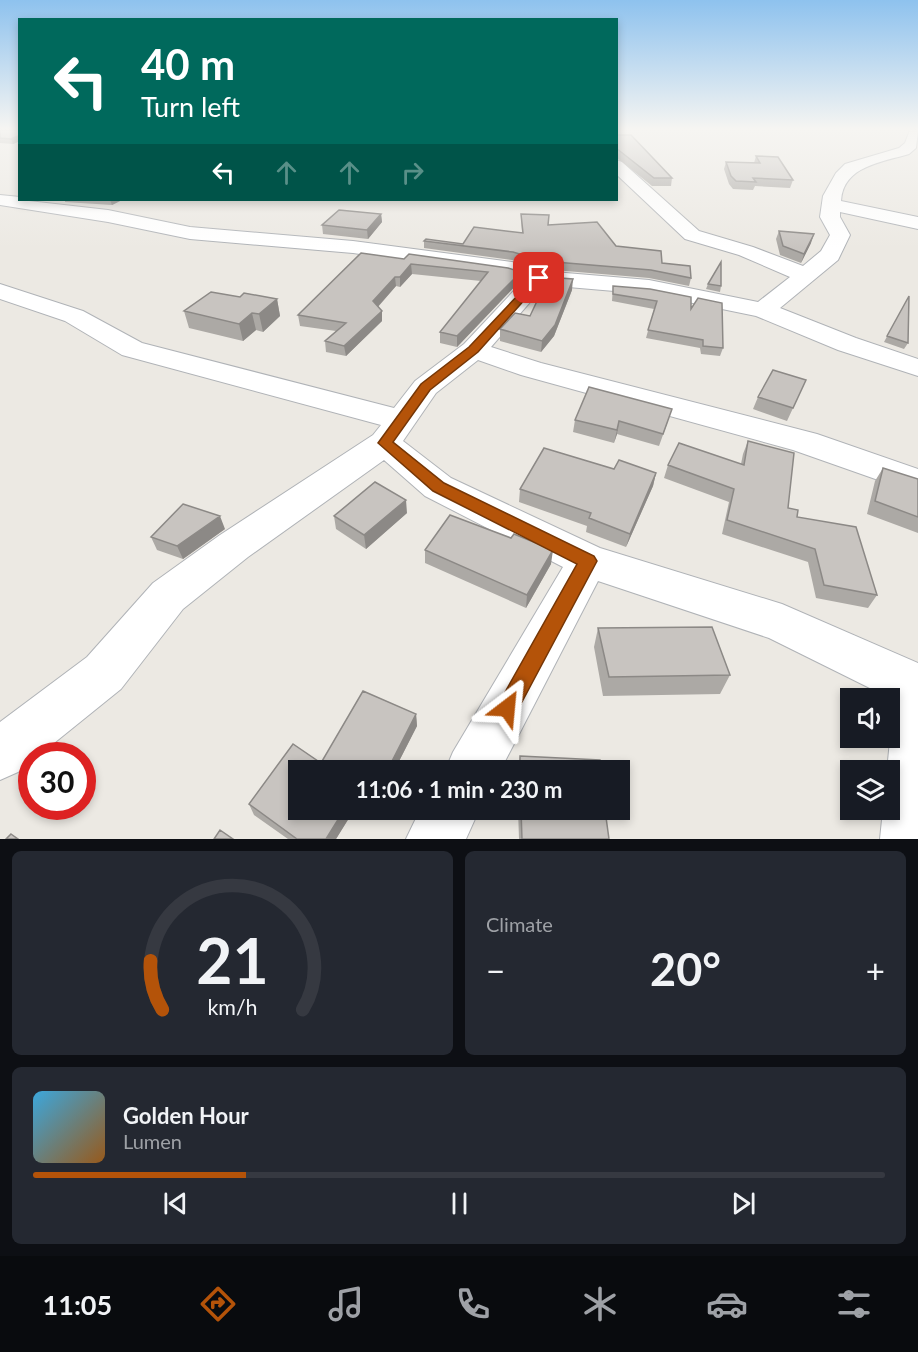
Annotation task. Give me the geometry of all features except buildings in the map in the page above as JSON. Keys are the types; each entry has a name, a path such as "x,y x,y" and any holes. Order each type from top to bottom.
{"street":[{"path":"620,169 693,235 746,251 805,275"},
{"path":"763,310 830,255 840,235 830,217 832,196 849,169"},
{"path":"25,201 190,232 353,247 512,269 539,278 649,287 763,310 847,344 918,368"},
{"path":"831,205 918,223"},
{"path":"0,754 104,673 168,596 393,432 425,387 474,350 539,278"},
{"path":"0,291 74,316 132,349 393,432 438,487 588,561 782,623 918,687"},
{"path":"474,350 531,369 805,442 918,482"},
{"path":"478,760 588,561"},
{"path":"909,839 918,701"},
{"path":"435,839 445,820"}],"route":[{"path":"507,708 588,561 438,487 385,443 425,387 474,350 539,278"}]}
